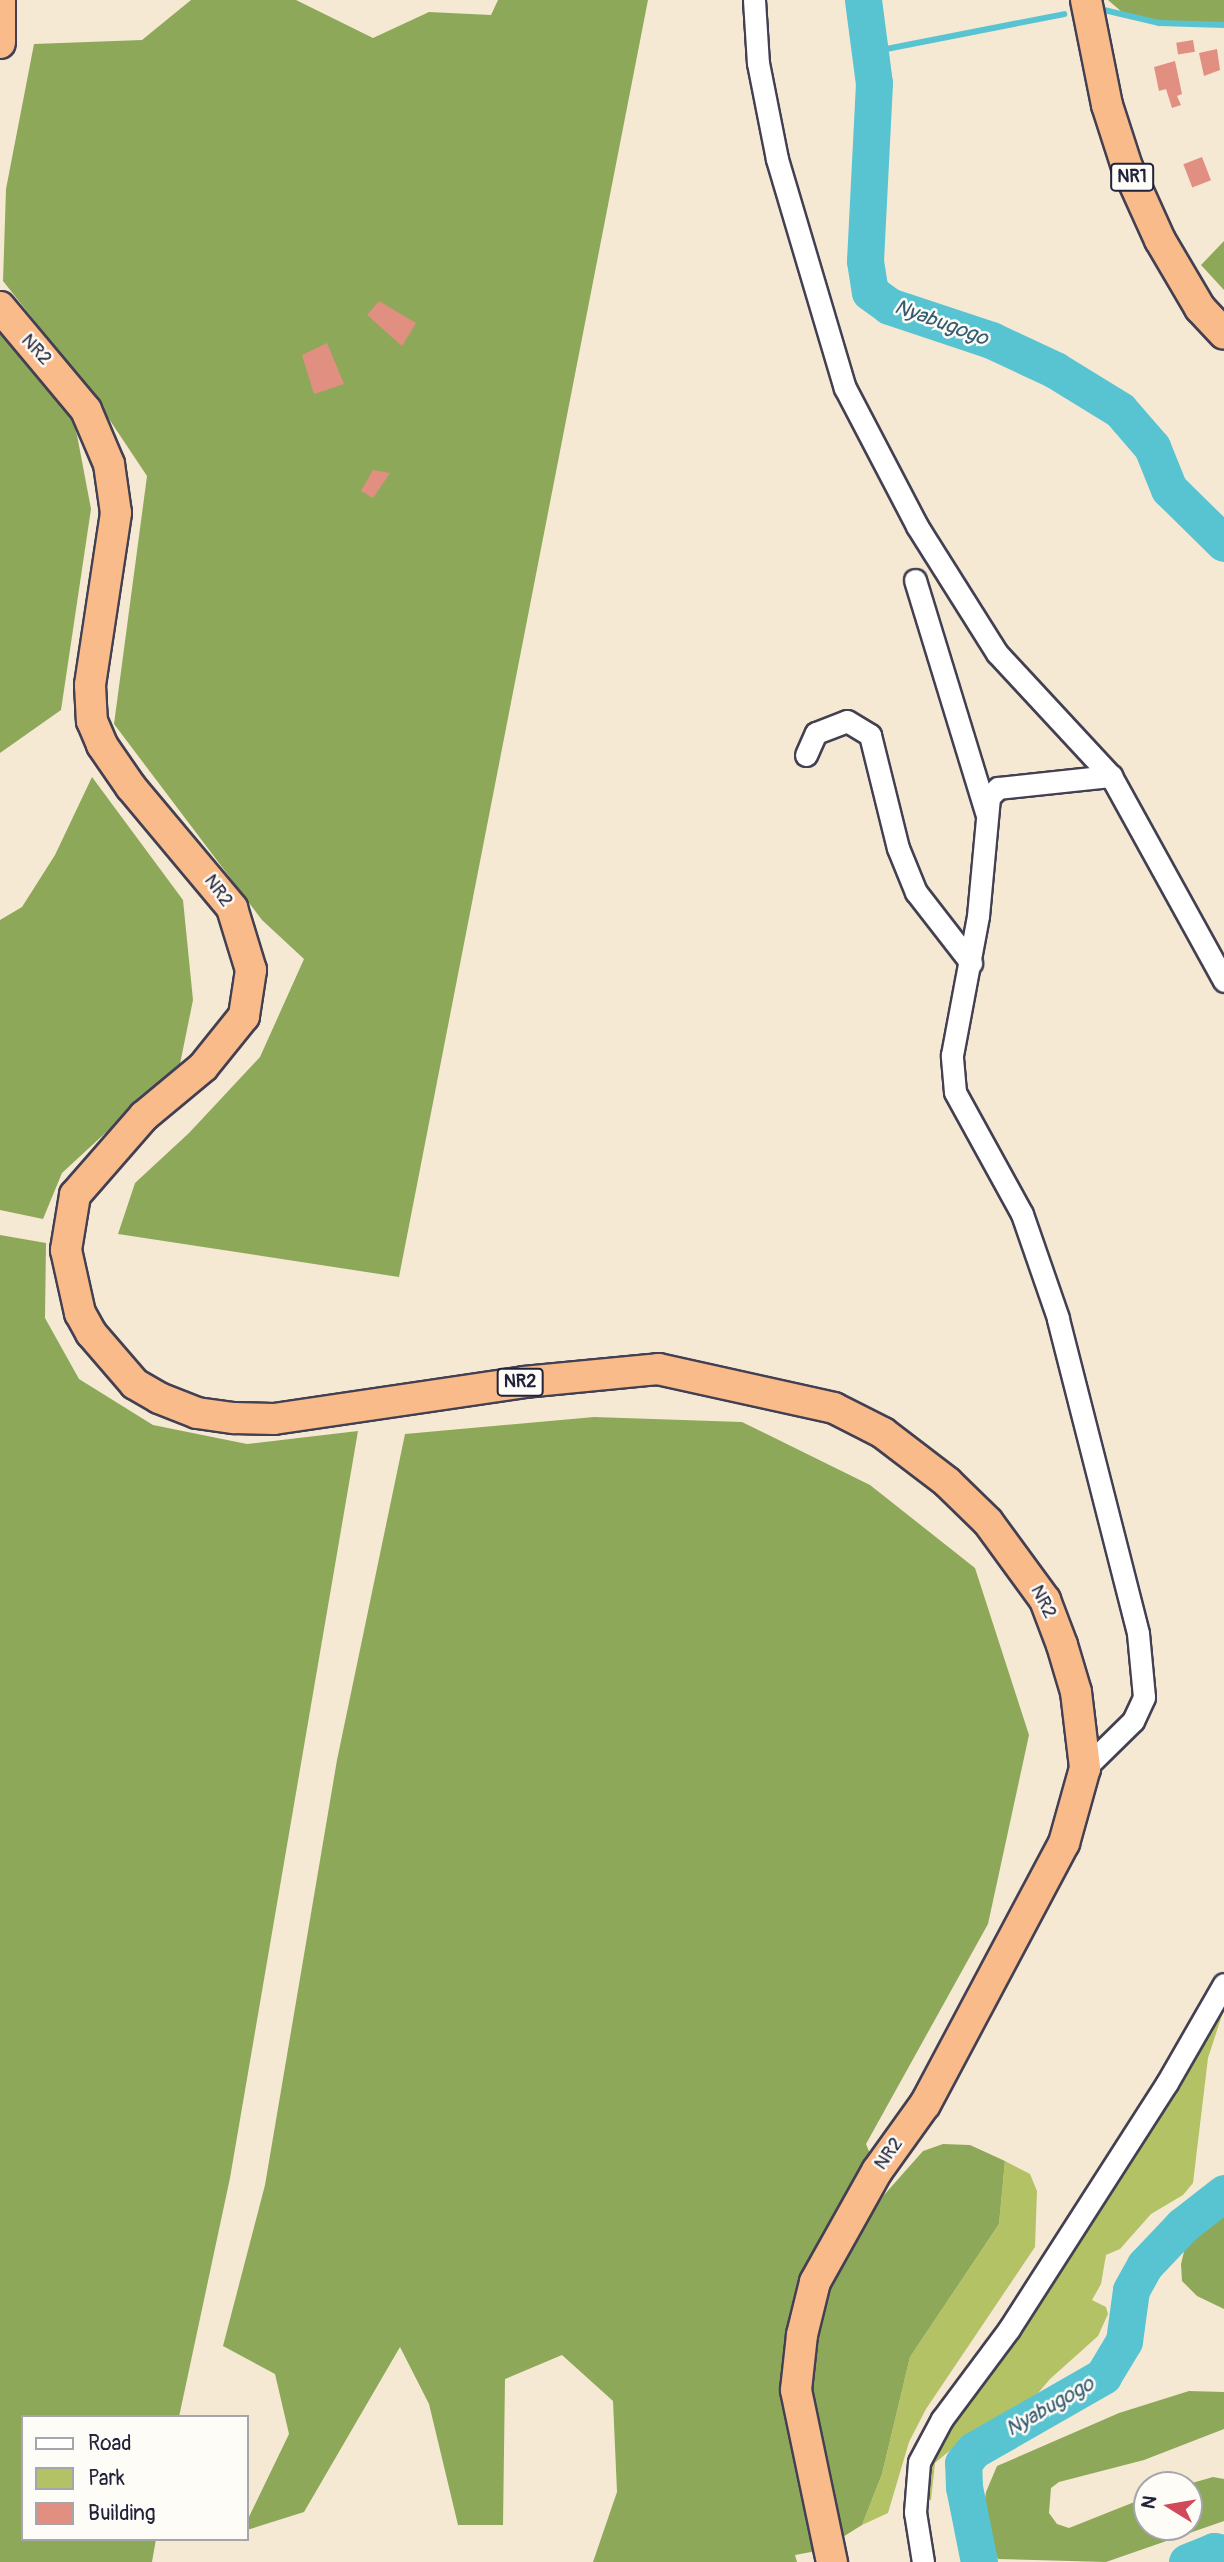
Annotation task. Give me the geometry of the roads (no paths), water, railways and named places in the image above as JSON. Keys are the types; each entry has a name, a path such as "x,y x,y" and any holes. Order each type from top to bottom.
{"highway":[{"path":"0,0 0,43"},
{"name":"NR1","path":"1086,0 1107,105 1127,167 1160,240 1200,308 1224,334"},
{"name":"NR2","path":"0,307 86,410 109,464 116,513 90,685 92,721 102,745 131,787 232,908 251,970 244,1016 202,1067 144,1116 103,1158 75,1195 66,1250 80,1313 91,1333 135,1384 159,1398 197,1413 234,1418 274,1419 537,1380 658,1369 834,1408 883,1433 947,1482 1018,1558 1045,1600 1062,1645 1076,1692 1085,1768 1050,1877 1025,1914 925,2104 877,2171 815,2282 802,2335 796,2390 832,2562"}],"street":[{"path":"754,0 758,63 777,159 845,388 917,526 997,653 1111,776 1224,981"},
{"path":"915,580 986,812"},
{"path":"806,755 816,733 847,721 870,735 898,848 916,892 971,964"},
{"path":"1085,1768 1133,1721 1143,1698 1139,1633 1058,1318 1023,1214 955,1091 952,1055 971,964 986,849 986,812 989,797 998,788 1111,776"},
{"path":"923,2562 915,2512 919,2462 949,2409 1009,2329 1167,2083 1224,1984"}],"waterway":[{"name":"Nyabugogo","path":"863,0 874,83 865,261 870,292 889,306 991,340 1055,370 1120,410 1152,447 1169,489 1224,543"},
{"path":"1104,10 1159,23 1224,25"},
{"path":"871,52 1064,14"},
{"name":"Nyabugogo","path":"979,2562 964,2487 963,2463 974,2450 1103,2376 1124,2341 1131,2290 1145,2265 1183,2225 1224,2193"},
{"name":"Nyabugogo","path":"1187,2562 1214,2551 1224,2553"}]}
